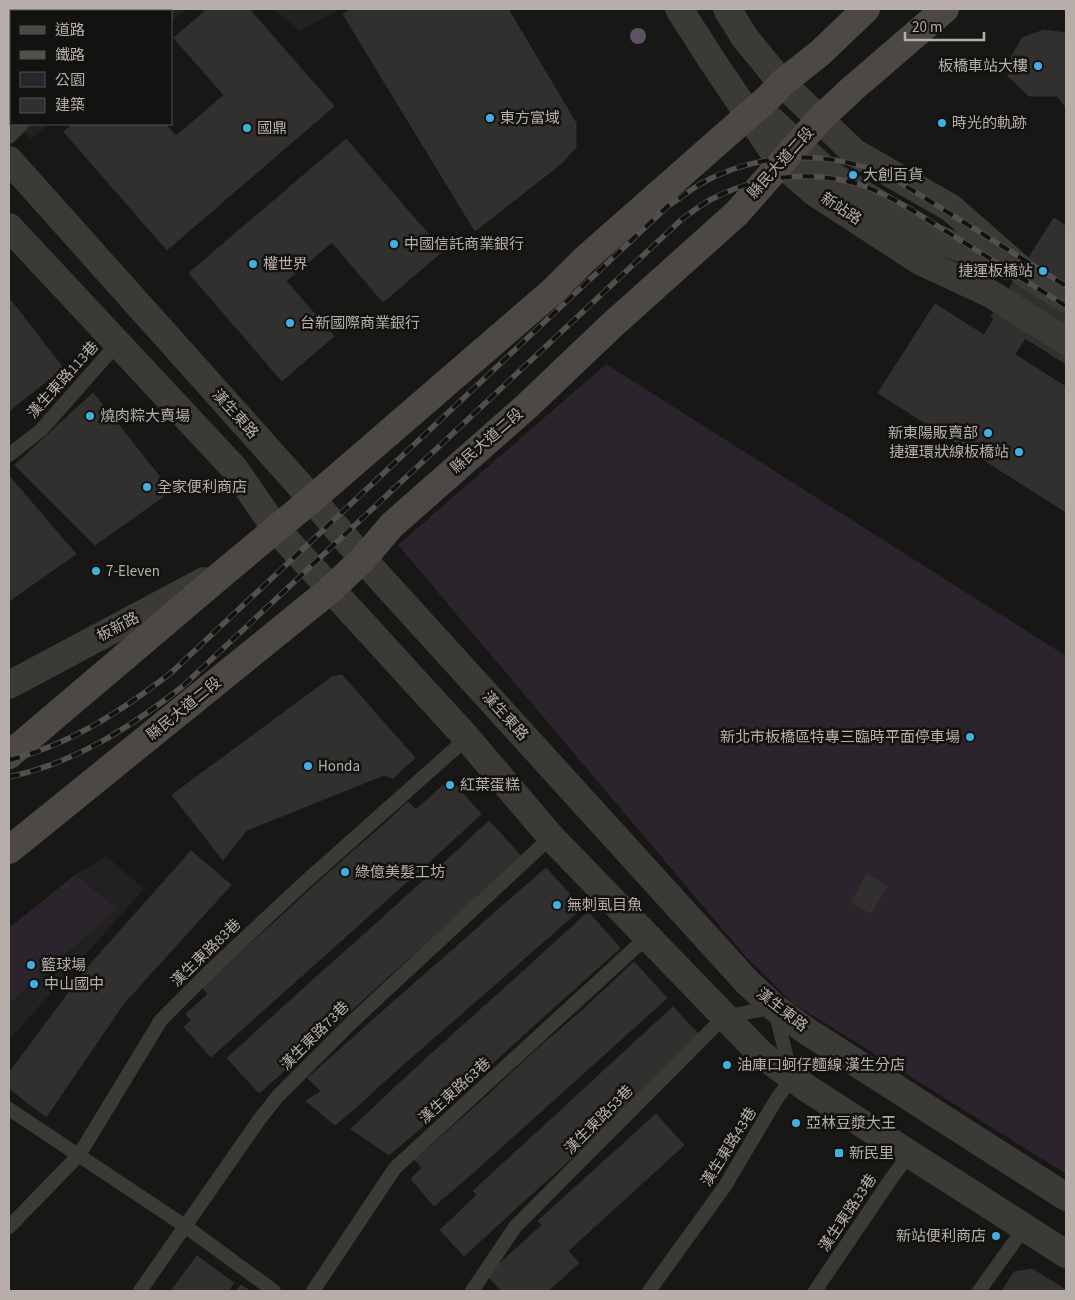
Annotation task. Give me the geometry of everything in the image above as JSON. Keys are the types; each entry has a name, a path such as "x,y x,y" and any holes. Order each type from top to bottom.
{"main road":[{"path":"9,755 312,499 554,290 585,259 749,115 782,83 820,53 866,9"},
{"name":"縣民大道二段","path":"9,850 330,590 363,559 392,526 527,406 611,326 737,213 820,119 945,9"}],"street":[{"name":"新站路","path":"679,9 749,115 789,154 814,192 920,261 991,294 1066,341"},
{"path":"727,9 745,38 782,83 855,153 951,208 1026,274 1066,299"},
{"path":"789,154 831,175 935,238 1026,274"},
{"name":"漢生東路","path":"9,160 312,499 363,559 747,982 774,1007 805,1030 1066,1198"},
{"path":"11,234 234,468 276,529 467,738 551,837 761,1054 792,1078 1066,1254"},
{"name":"板新路","path":"9,685 228,569"}],"lane":[{"path":"9,136 21,125"},
{"name":"漢生東路113巷","path":"9,456 41,430 117,344"},
{"name":"漢生東路83巷","path":"9,1227 79,1155 161,1020 213,968 304,883 467,738"},
{"name":"漢生東路73巷","path":"140,1291 278,1096 352,1022 551,837"},
{"name":"漢生東路63巷","path":"313,1291 395,1168 647,937"},
{"path":"724,1017 774,1007 792,1078"},
{"name":"漢生東路53巷","path":"472,1291 515,1227 724,1017"},
{"name":"漢生東路43巷","path":"649,1291 725,1186 776,1100 792,1078"},
{"path":"9,1109 185,1226 274,1291"},
{"name":"漢生東路33巷","path":"815,1291 910,1154"},
{"path":"979,1291 1025,1227"}],"shaded area":[{"path":"9,9 186,9 172,20 172,10 10,10 9,117"},
{"path":"273,9 340,9 300,31"},
{"path":"17,125 48,125 31,139"},
{"name":"中山國中","path":"106,856 144,889 9,1040 9,928 75,875"}],"green space":[{"path":"606,364 1066,656 1066,1174 793,1003 746,957 398,545"},
{"name":"籃球場","path":"75,875 117,909 9,1003 9,928"}],"building":[{"path":"9,9 162,9 10,10 10,12"},
{"name":"國鼎","path":"207,9 249,9 334,106 167,250 64,132 72,125 166,125 176,136 224,95 174,38"},
{"name":"東方富域","path":"352,9 508,9 576,123 576,147 562,163 475,231 343,14"},
{"name":"板橋車站大樓","path":"1044,30 1066,33 1066,107 1057,96 1029,96 1008,76 1012,56 1022,38"},
{"name":"權世界","path":"346,139 443,251 383,302 332,242 286,281 334,336 282,381 189,273"},
{"name":"捷運板橋站","path":"1054,218 1066,226 1066,364 1025,338 1015,354 984,335 994,319 991,317"},
{"path":"9,298 63,368 9,411"},
{"name":"捷運環狀線板橋站","path":"935,304 1066,387 1066,512 878,393"},
{"path":"93,393 171,491 95,545 15,465"},
{"path":"9,476 76,554 9,601"},
{"name":"Honda","path":"342,675 415,758 393,778 384,775 247,830 223,860 172,795 332,677"},
{"path":"450,779 481,814 427,864 388,821 408,802 416,810"},
{"path":"388,821 427,864 390,897 350,854"},
{"path":"489,821 522,857 478,896 446,861"},
{"path":"191,851 231,885 124,1003 46,1117 9,1088 9,1073 87,968"},
{"path":"350,854 390,897 353,930 313,887"},
{"path":"446,861 478,896 434,936 402,900"},
{"path":"546,868 582,908 536,948 500,908"},
{"path":"867,874 887,886 879,899 860,887"},
{"path":"313,887 353,930 315,964 276,921"},
{"path":"860,887 879,899 871,913 851,902"},
{"path":"402,900 434,936 390,975 358,940"},
{"path":"500,908 536,948 491,988 455,948"},
{"path":"588,912 620,948 571,992 539,957"},
{"path":"276,921 315,964 278,997 239,954"},
{"path":"358,940 390,975 346,1015 314,979"},
{"path":"455,948 491,988 445,1028 409,988"},
{"path":"239,954 278,997 241,1030 202,987"},
{"path":"539,957 571,992 521,1037 489,1002"},
{"path":"634,962 667,998 617,1043 585,1008"},
{"path":"314,979 346,1015 303,1054 270,1019"},
{"path":"409,988 445,1028 399,1068 364,1028"},
{"path":"208,994 241,1030 211,1057 184,1027 191,1020 186,1014"},
{"path":"489,1002 521,1037 472,1082 440,1046"},
{"path":"673,1007 702,1038 641,1094 612,1063"},
{"path":"585,1008 617,1043 567,1088 534,1052"},
{"path":"270,1019 303,1054 259,1093 227,1058"},
{"path":"364,1028 399,1068 354,1109 318,1069"},
{"path":"440,1046 472,1082 423,1126 391,1091"},
{"path":"534,1052 567,1088 517,1133 485,1098"},
{"path":"612,1063 641,1094 585,1146 556,1115"},
{"path":"318,1069 354,1109 335,1125 306,1101 321,1091 308,1078"},
{"path":"391,1091 423,1126 389,1155 351,1129"},
{"path":"485,1098 517,1133 467,1178 435,1142"},
{"path":"656,1114 684,1145 568,1251 579,1263 548,1291 502,1291 487,1275 542,1225 538,1221"},
{"path":"556,1115 585,1146 527,1198 498,1168"},
{"path":"435,1142 467,1178 434,1206 411,1179 422,1168 415,1160"},
{"path":"498,1168 527,1198 464,1256 440,1230 477,1195 473,1191"},
{"path":"197,1256 234,1283 228,1291 171,1291"},
{"path":"1032,1269 1066,1291 1002,1291 1014,1272"},
{"path":"241,1285 250,1291 236,1291"}],"railway":[{"path":"9,760 53,745 95,725 134,700 172,672 668,206 700,184 719,175 739,167 780,159 823,159 868,168 896,180 1066,286"},
{"path":"9,777 57,763 101,742 143,716 183,686 682,219 706,202 728,192 766,180 806,176 845,181 864,186 912,210 1066,306"}],"place":[{"name":"板橋車站大樓","path":"1038,66"},
{"name":"東方富域","path":"490,118"},
{"name":"時光的軌跡","path":"942,123"},
{"name":"國鼎","path":"247,128"},
{"name":"大創百貨","path":"853,175"},
{"name":"中國信託商業銀行","path":"394,244"},
{"name":"權世界","path":"253,264"},
{"name":"捷運板橋站","path":"1043,271"},
{"name":"台新國際商業銀行","path":"290,323"},
{"name":"燒肉粽大賣場","path":"90,416"},
{"name":"新東陽販賣部","path":"988,433"},
{"name":"捷運環狀線板橋站","path":"1019,452"},
{"name":"全家便利商店","path":"147,487"},
{"name":"7-Eleven","path":"96,571"},
{"name":"新北市板橋區特專三臨時平面停車場","path":"970,737"},
{"name":"Honda","path":"308,766"},
{"name":"紅葉蛋糕","path":"450,785"},
{"name":"綠億美髮工坊","path":"345,872"},
{"name":"無刺虱目魚","path":"557,905"},
{"name":"籃球場","path":"31,965"},
{"name":"中山國中","path":"34,984"},
{"name":"油庫口蚵仔麵線 漢生分店","path":"727,1065"},
{"name":"亞林豆漿大王","path":"796,1123"},
{"name":"新民里","path":"839,1153"},
{"name":"新站便利商店","path":"996,1236"}]}
